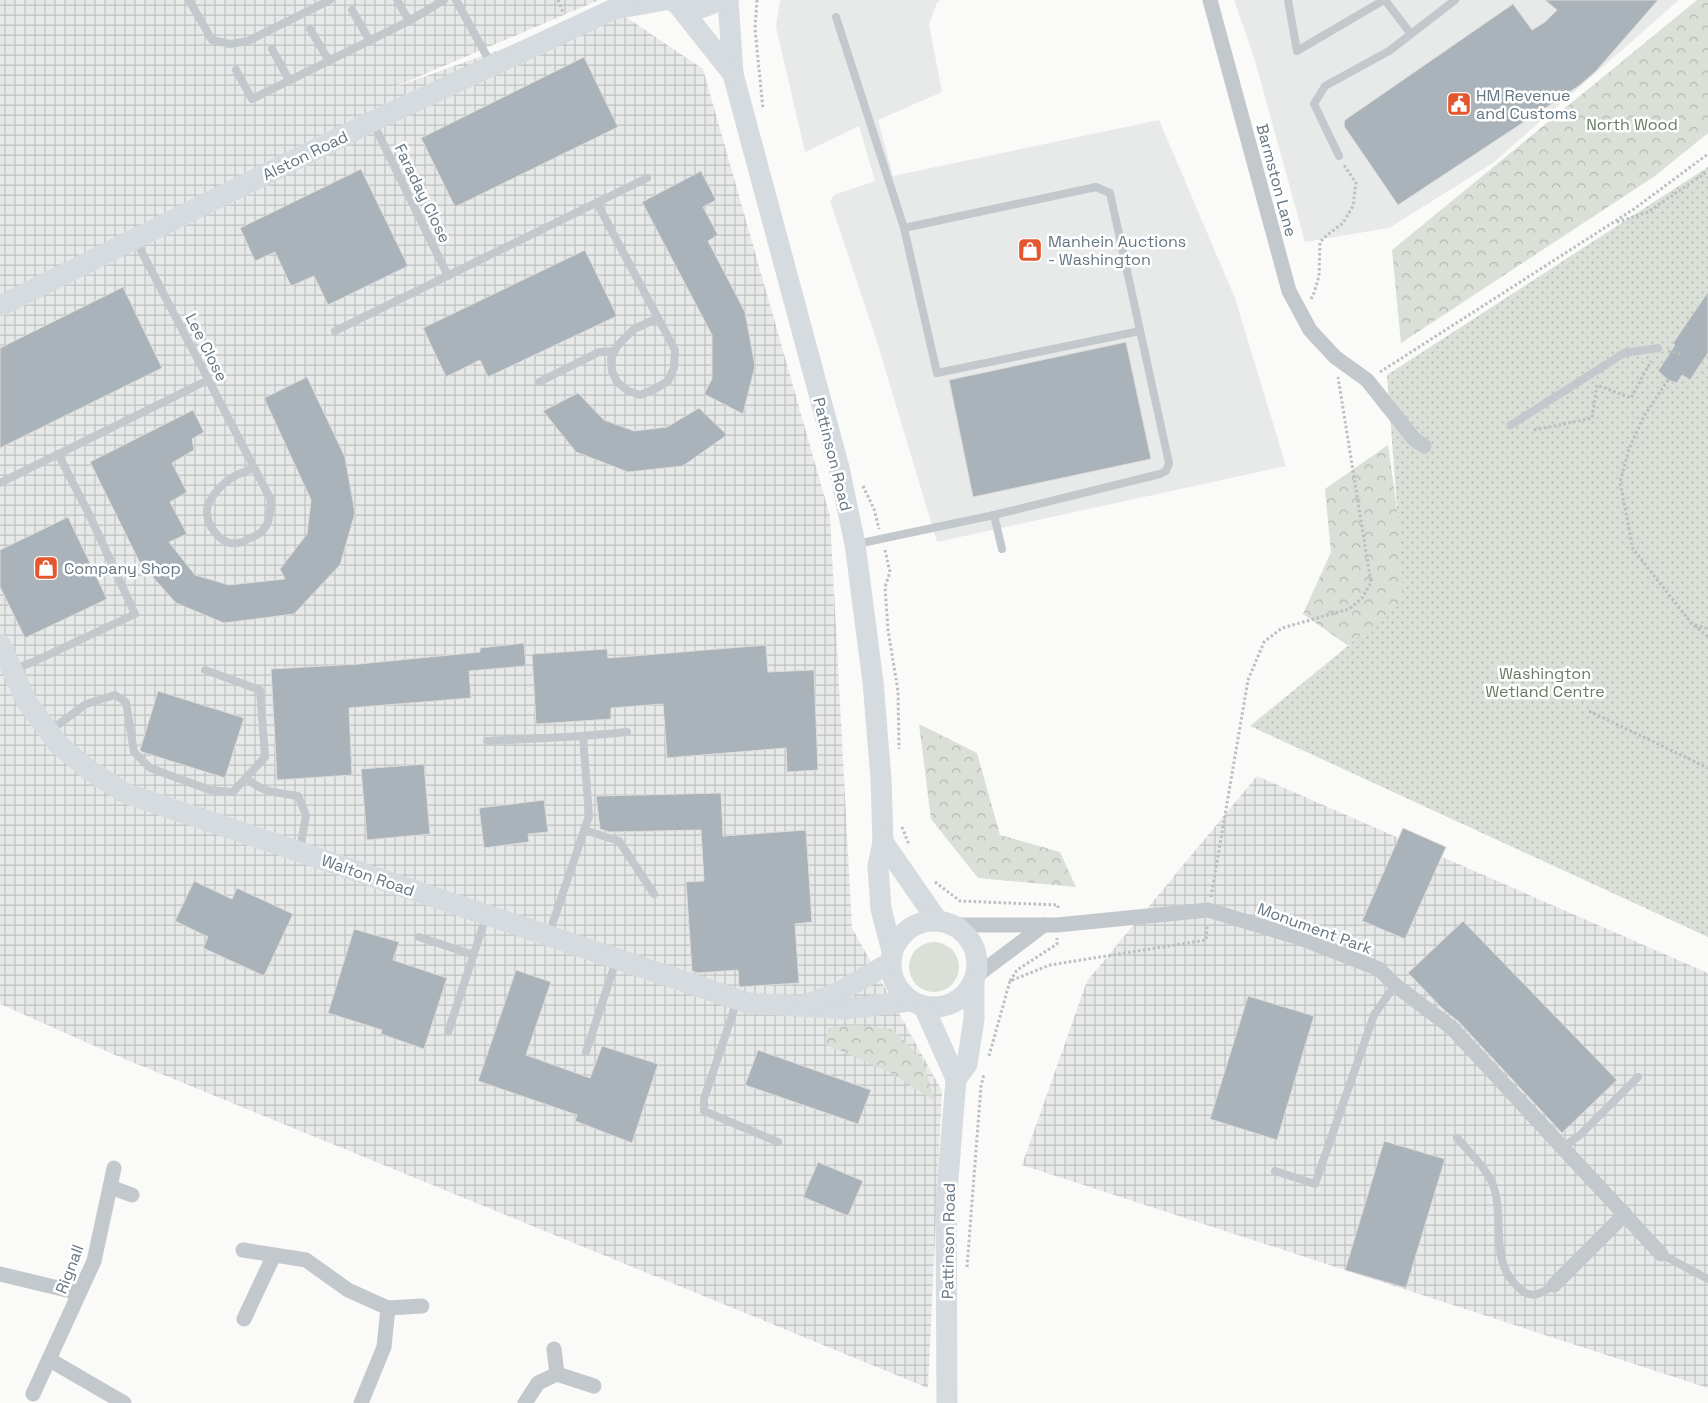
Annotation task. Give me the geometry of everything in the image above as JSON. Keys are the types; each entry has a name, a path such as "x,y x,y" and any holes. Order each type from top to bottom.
{"street":[{"name":"Alston Road","path":"0,306 373,122 619,5 672,2 690,9 707,7 718,0"},
{"name":"Pattinson Road","path":"728,0 733,74 838,468 855,544 873,682 881,779 883,842 878,866 881,909 892,956"},
{"name":"Barmston Lane","path":"1210,0 1289,291 1310,330 1335,357 1367,380 1414,439 1424,446"},
{"name":"Pattinson Road","path":"672,2 733,74"},
{"name":"Walton Road","path":"0,644 28,702 59,745 88,770 126,793 748,1003 845,1009 917,1004"},
{"path":"883,842 946,923 966,934 974,947 978,961 975,979 966,995 953,1004 939,1008 917,1004 901,993 895,984 891,973 892,956 899,938 909,928 922,922 946,923"},
{"name":"Monument Park","path":"946,923 1057,925 1208,910 1300,938 1379,969 1395,985 1452,1028 1661,1254"},
{"path":"975,979 1044,925"},
{"name":"Walton Road","path":"803,1006 842,991 892,956"},
{"name":"Pattinson Road","path":"947,1403 946,1204 956,1079 967,1064 974,1019 975,979"},
{"name":"Pattinson Road","path":"917,1004 956,1079"},
{"name":"Rignall","path":"33,1394 94,1261 114,1168"},
{"path":"110,1187 132,1195"},
{"path":"1554,1285 1625,1214"},
{"path":"243,1250 306,1260 348,1290 388,1308 422,1306"},
{"path":"244,1319 274,1256"},
{"path":"0,1274 79,1293"},
{"path":"362,1403 384,1347 388,1308"},
{"path":"554,1349 557,1374"},
{"path":"50,1360 124,1403"},
{"path":"524,1403 538,1383 557,1374 594,1386"}],"lane":[{"path":"189,0 212,40 230,44 248,41 325,1"},
{"path":"397,0 409,21"},
{"path":"236,70 252,98 370,41 444,0"},
{"path":"456,0 492,66"},
{"path":"1288,0 1297,51 1385,0 1411,34"},
{"path":"1339,156 1314,104 1325,86 1389,51 1456,0"},
{"path":"352,10 370,41"},
{"path":"836,17 904,228 937,372 1140,331"},
{"path":"310,29 329,61"},
{"path":"272,49 289,80"},
{"name":"Faraday Close","path":"373,122 448,276"},
{"path":"336,331 647,178"},
{"path":"855,544 994,516 1160,474 1166,471 1169,463 1110,193 1096,187 904,228"},
{"path":"597,203 675,350 674,368 668,381 655,389 640,394 628,391 617,382 612,371 611,359 614,351 634,329 658,318"},
{"name":"Lee Close","path":"135,239 271,500 270,517 264,530 236,544 224,541 214,531 208,520 207,508 214,496 230,478 254,468"},
{"path":"1512,425 1624,353 1658,348"},
{"path":"539,382 599,352 614,351"},
{"path":"0,482 208,380"},
{"path":"12,669 33,662 135,614 89,514 58,454"},
{"path":"994,516 1002,549"},
{"path":"49,731 86,704 115,695 126,702 134,752 150,768 210,790 233,792 265,757 260,690 205,670"},
{"path":"487,741 627,732"},
{"path":"548,936 589,816 583,736"},
{"path":"247,778 252,784 271,792 298,796 306,815 299,852"},
{"path":"584,830 619,841 654,894"},
{"path":"448,1032 487,915"},
{"path":"419,938 474,955"},
{"path":"586,1052 617,959"},
{"path":"1275,1171 1315,1184 1374,1015 1395,985"},
{"path":"738,1000 704,1099 704,1111 778,1142"},
{"path":"1563,1147 1580,1135 1638,1077"},
{"path":"1457,1138 1489,1176 1495,1191 1500,1248 1505,1271 1518,1288 1531,1296 1541,1294 1554,1285"},
{"path":"1661,1254 1708,1279"}],"path":[{"path":"1367,380 1612,223 1708,154"},
{"path":"1302,314 1314,293 1319,276 1320,242 1343,223 1353,206 1356,183 1339,156"},
{"path":"1612,223 1648,212 1708,171"},
{"path":"1534,430 1592,418 1597,385 1631,398 1658,348 1680,354"},
{"path":"988,1057 1010,981 1050,965 1206,940 1208,910 1248,680 1264,642 1282,628 1349,608 1362,598 1371,583 1335,357"},
{"path":"1668,380 1644,416 1629,449 1620,482 1633,550 1692,624 1708,637"},
{"path":"1692,624 1708,629"},
{"path":"1589,711 1708,768"},
{"path":"966,1274 981,1086 986,1066"}],"shaded area":[{"path":"0,0 599,0 392,88 614,9 703,69 830,516 852,928 942,1091 928,1388 115,1055 0,1004"},
{"name":"Manhein Auctions - Washington","path":"780,0 940,0 929,24 942,92 878,120 893,176 1159,120 1235,298 1286,466 937,542 878,345 830,201 834,195 875,181 859,126 805,152 776,27"},
{"path":"1234,0 1679,0 1493,163 1389,228 1305,242 1254,57"},
{"path":"1257,776 1708,973 1708,1388 1022,1165 1087,981"}],"green space":[{"name":"North Wood","path":"1697,0 1708,0 1708,133 1655,176 1401,343 1392,250"},
{"name":"Washington Wetland Centre","path":"1708,167 1708,937 1250,726 1404,600 1387,375"},
{"path":"1388,445 1406,574 1525,601 1347,645 1303,614 1331,552 1325,489"},
{"path":"919,724 977,753 1000,835 1060,852 1076,887 978,878 931,819"},
{"path":"934,942 943,944 954,953 959,967 957,976 948,987 934,992 925,990 914,981 909,967 911,958 920,947"},
{"path":"855,1025 892,1029 922,1059 935,1101 889,1072 825,1044 828,1028"}],"building":[{"name":"HM Revenue and Customs","path":"1545,0 1658,0 1596,71 1580,85 1398,205 1344,126 1345,120 1513,4 1532,30 1545,22 1557,10"},
{"path":"584,57 618,127 455,207 421,138"},
{"path":"361,169 408,266 328,305 314,276 291,286 275,252 255,261 240,228"},
{"path":"701,171 716,200 703,207 718,235 708,241 745,312 755,366 743,414 704,394 712,379 712,335 642,202"},
{"path":"585,250 617,316 488,377 480,360 446,377 423,328"},
{"path":"123,287 162,368 0,448 0,348"},
{"path":"1708,292 1708,353 1690,380 1682,375 1677,383 1668,380 1658,371 1675,345 1673,343"},
{"path":"1126,342 1151,459 973,497 949,380"},
{"path":"307,377 345,457 355,513 340,565 294,614 224,623 176,603 140,563 90,462 193,410 204,432 192,439 194,450 172,463 187,492 170,502 187,534 169,542 195,575 229,585 285,579 280,569 307,534 311,500 264,398"},
{"path":"578,393 604,420 634,431 667,427 699,408 727,435 683,466 628,472 576,452 543,411"},
{"name":"Company Shop","path":"68,517 107,599 25,638 0,587 0,550"},
{"path":"524,643 526,666 469,671 471,698 349,708 352,775 277,780 271,669 359,664 480,652 480,648"},
{"path":"766,645 768,672 814,670 818,770 787,772 786,748 667,758 663,704 611,708 611,719 536,724 532,654 607,649 608,658"},
{"path":"158,691 244,718 225,778 140,750"},
{"path":"424,764 430,834 367,840 361,769"},
{"path":"721,793 723,836 806,830 812,922 795,924 799,983 739,987 738,970 698,973 692,971 686,882 704,881 701,830 610,832 600,829 596,796"},
{"path":"544,800 548,832 528,834 529,842 484,848 479,808"},
{"path":"1403,828 1446,847 1405,939 1362,921"},
{"path":"194,881 232,899 237,888 293,914 264,976 203,948 208,937 175,921"},
{"path":"1463,921 1617,1080 1562,1133 1459,1022 1444,1010 1408,973"},
{"path":"354,929 399,942 393,960 447,978 424,1049 381,1034 382,1030 328,1013"},
{"path":"516,970 551,982 526,1055 590,1078 602,1046 658,1064 632,1143 575,1121 577,1115 478,1081"},
{"path":"1248,996 1314,1016 1277,1140 1210,1119"},
{"path":"758,1050 871,1090 858,1124 745,1085"},
{"path":"1384,1141 1445,1159 1406,1288 1345,1270"},
{"path":"818,1162 863,1181 848,1216 803,1197"}],"place":[{"name":"HM Revenue and Customs","path":"1459,104"},
{"name":"Manhein Auctions - Washington","path":"1030,250"},
{"name":"Company Shop","path":"46,568"}]}
